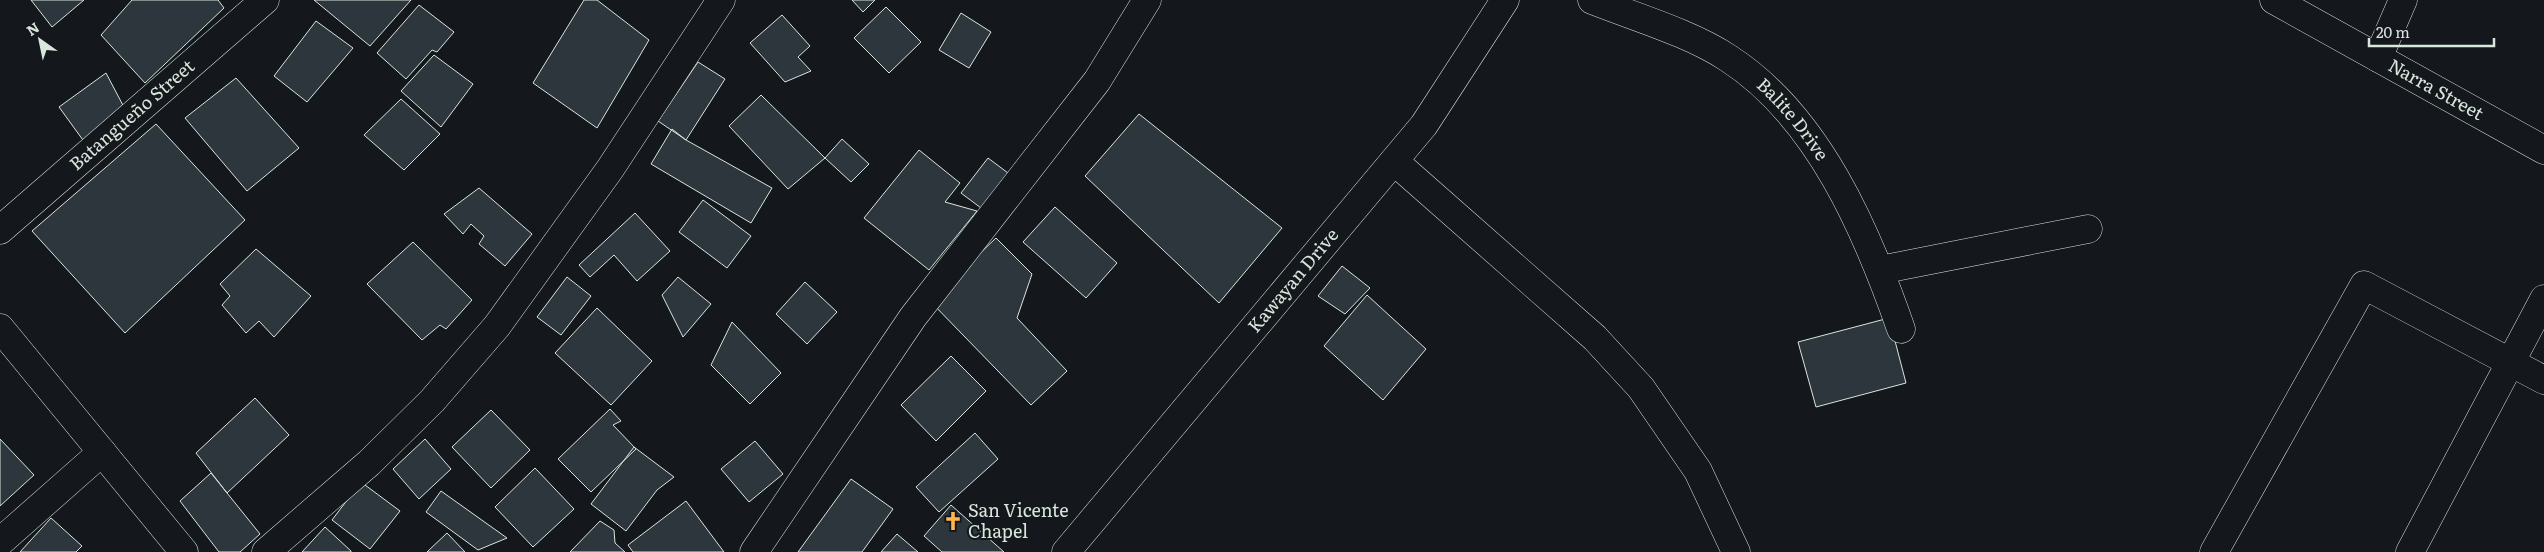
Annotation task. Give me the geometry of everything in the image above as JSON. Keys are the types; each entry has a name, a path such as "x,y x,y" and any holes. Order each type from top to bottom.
{"street":[{"name":"Batangueño Street","path":"0,230 265,0"},
{"path":"266,552 369,463 418,415 497,326 610,169 722,0"},
{"path":"754,552 913,317 1097,81 1147,0"},
{"name":"Kawayan Drive","path":"1066,552 1424,125 1505,0"},
{"name":"Balite Drive","path":"1592,0 1704,45 1753,75 1787,108 1822,159 1855,214 1880,270 1901,329"},
{"name":"Narra Street","path":"2274,0 2544,150"},
{"path":"2378,58 2404,0"},
{"path":"1394,161 1595,338 1641,388 1698,471 1736,552"},
{"path":"1880,270 2088,230"},
{"path":"2214,552 2364,285 2544,380"},
{"path":"2410,552 2544,299"},
{"path":"0,328 184,552"},
{"path":"0,542 102,452"}],"building":[{"path":"31,0 84,0 52,27"},
{"path":"132,0 218,0 224,8 145,83 101,35"},
{"path":"314,0 411,0 370,46"},
{"path":"584,0 597,0 649,40 597,128 533,83"},
{"path":"852,0 875,0 863,12"},
{"path":"419,5 454,32 437,52 432,50 406,79 377,53"},
{"path":"886,7 921,42 889,73 854,38"},
{"path":"961,13 991,32 969,68 939,50"},
{"path":"782,15 810,46 798,57 811,71 785,82 750,43"},
{"path":"316,21 353,48 307,102 274,76"},
{"path":"434,55 473,84 441,127 401,91"},
{"path":"698,62 725,79 686,140 658,121"},
{"path":"106,73 126,111 88,147 59,107"},
{"path":"236,78 299,148 247,191 185,118"},
{"path":"761,95 825,158 788,189 729,126"},
{"path":"401,99 440,134 404,170 364,135"},
{"path":"1139,114 1282,228 1219,303 1085,176"},
{"path":"156,124 245,220 125,333 32,231"},
{"path":"672,129 686,140 772,188 751,223 651,164"},
{"path":"842,139 869,164 851,182 825,158"},
{"path":"919,150 960,183 945,202 977,211 929,270 864,218"},
{"path":"988,158 1012,176 985,211 961,193"},
{"path":"479,188 532,234 505,266 479,244 484,236 471,224 463,234 444,214"},
{"path":"703,200 751,236 727,268 679,232"},
{"path":"1055,207 1117,263 1086,298 1023,242"},
{"path":"635,213 670,251 637,281 614,255 590,277 579,265"},
{"path":"996,238 1032,274 1017,318 1067,371 1031,405 930,301"},
{"path":"413,242 472,300 446,329 440,325 422,340 367,284"},
{"path":"256,249 311,296 274,337 259,321 246,333 222,305 230,296 220,284"},
{"path":"1342,266 1370,288 1345,314 1318,296"},
{"path":"567,277 591,296 561,335 537,317"},
{"path":"678,277 711,304 683,337 662,295"},
{"path":"805,282 837,312 807,344 776,314"},
{"path":"1367,295 1426,349 1383,400 1324,346"},
{"path":"597,308 652,361 611,405 555,353"},
{"path":"1889,318 1906,383 1816,407 1798,342"},
{"path":"732,322 781,373 750,404 711,365"},
{"path":"951,356 986,391 936,441 901,405"},
{"path":"255,398 289,435 227,493 196,453"},
{"path":"610,409 621,421 613,425 636,449 591,492 558,459"},
{"path":"491,410 530,450 491,488 452,447"},
{"path":"975,433 998,459 939,512 916,487"},
{"path":"0,439 34,475 0,506"},
{"path":"425,439 451,469 419,499 393,469"},
{"path":"755,441 783,474 749,502 721,469"},
{"path":"634,447 674,477 657,490 626,531 591,504"},
{"path":"535,468 574,509 533,547 495,507"},
{"path":"211,473 260,534 240,552 219,552 180,501"},
{"path":"851,479 893,509 862,552 798,552"},
{"path":"361,482 400,511 370,549 332,520"},
{"path":"441,491 507,538 478,550 426,512"},
{"path":"686,501 724,552 633,552 628,545"},
{"name":"San Vicente Chapel","path":"951,505 1004,552 942,552 924,536"},
{"path":"51,518 82,546 76,552 20,552"},
{"path":"600,521 614,530 615,543 625,552 570,552"},
{"path":"325,527 351,551 351,552 302,552"},
{"path":"447,533 465,552 427,552"},
{"path":"897,534 918,552 881,552"}],"place":[{"name":"San Vicente Chapel","path":"953,521"}]}
